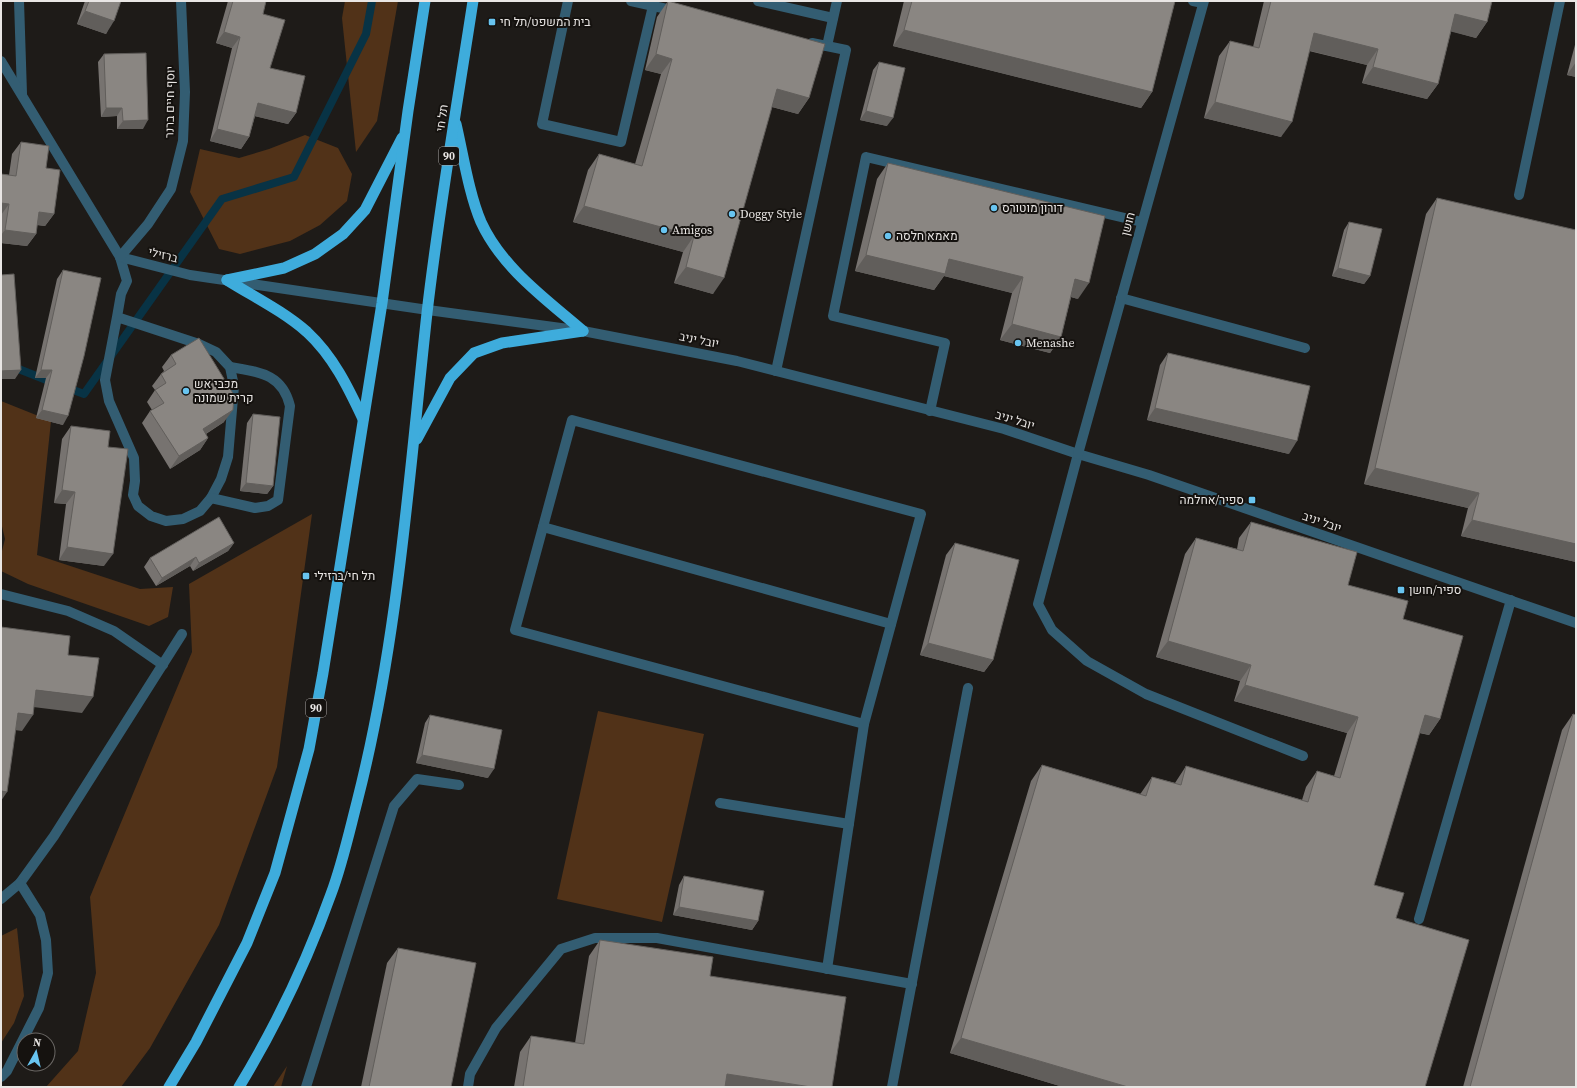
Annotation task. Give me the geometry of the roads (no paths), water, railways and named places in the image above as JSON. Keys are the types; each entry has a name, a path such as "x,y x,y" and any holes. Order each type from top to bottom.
{"highway":[{"name":"90","path":"169,1087 196,1042 247,943 275,873 309,749 323,673 382,304 405,131 425,1"},
{"name":"תל חי","path":"428,310 473,1"},
{"path":"455,118 470,188 481,222 504,260 583,331"},
{"path":"227,280 284,268 315,254 343,234 365,210 405,131"},
{"path":"227,280 280,312 307,332 328,356 346,382 363,419"},
{"name":"90","path":"239,1087 274,1024 302,967 332,893 368,762 383,683 407,508 428,310"},
{"path":"414,444 450,378 474,353 502,342 583,331"}],"street":[{"path":"19,1 22,96"},
{"name":"יוסף חיים ברנר","path":"120,257 148,224 171,189 183,141 185,92 181,1"},
{"path":"568,1 542,124 621,142 653,6"},
{"path":"631,1 683,13"},
{"path":"758,1 834,18"},
{"path":"827,46 837,1"},
{"path":"1519,195 1560,1"},
{"name":"חושן","path":"1200,2 1038,604 1052,630 1087,661 1146,694 1303,756"},
{"path":"776,371 846,50 804,41"},
{"path":"1,61 120,257 127,281 121,294 105,380 109,401 134,458 135,481 133,495 138,506 151,516 166,521 183,519 200,511 211,498 228,458 234,386 230,367 216,352 199,344 117,317"},
{"path":"930,411 945,343 833,316 866,157 1142,222"},
{"name":"ברזילי","path":"120,257 190,275 428,310"},
{"path":"1121,298 1305,348"},
{"name":"יובל יניב","path":"428,310 583,331 737,361 1004,429 1078,454 1149,475 1576,623"},
{"path":"211,498 255,508 268,506 278,500 290,406 288,396 280,383 262,372 230,367"},
{"path":"827,968 864,724 921,514 572,420 516,630 864,724"},
{"path":"543,527 891,624"},
{"path":"1,594 68,611 114,631 163,665"},
{"path":"1419,919 1511,600"},
{"path":"1,899 20,884 54,836 182,634"},
{"path":"892,1087 968,688"},
{"path":"306,1087 394,806 417,779 459,785"},
{"path":"720,803 849,824"},
{"path":"1,1077 7,1071 39,1008 48,973 46,940 40,915 20,884"},
{"path":"468,1087 470,1074 496,1028 561,949 595,938 657,938 912,984"}],"waterway":[{"path":"65,387 84,394 222,199 294,177 366,34 372,1"},
{"path":"1,362 54,383"}],"place":[{"name":"בית המשפט/תל חי","path":"492,22"},
{"name":"דורון מוטורס","path":"994,208"},
{"name":"Doggy Style","path":"732,214"},
{"name":"Amigos","path":"664,230"},
{"name":"מאמא חלסה","path":"888,236"},
{"name":"Menashe","path":"1018,343"},
{"name":"מכבי אש קרית שמונה","path":"186,391"},
{"name":"ספיר/אחלמה","path":"1252,500"},
{"name":"תל חי/ברזילי","path":"306,576"},
{"name":"ספיר/חושן","path":"1401,590"}]}
